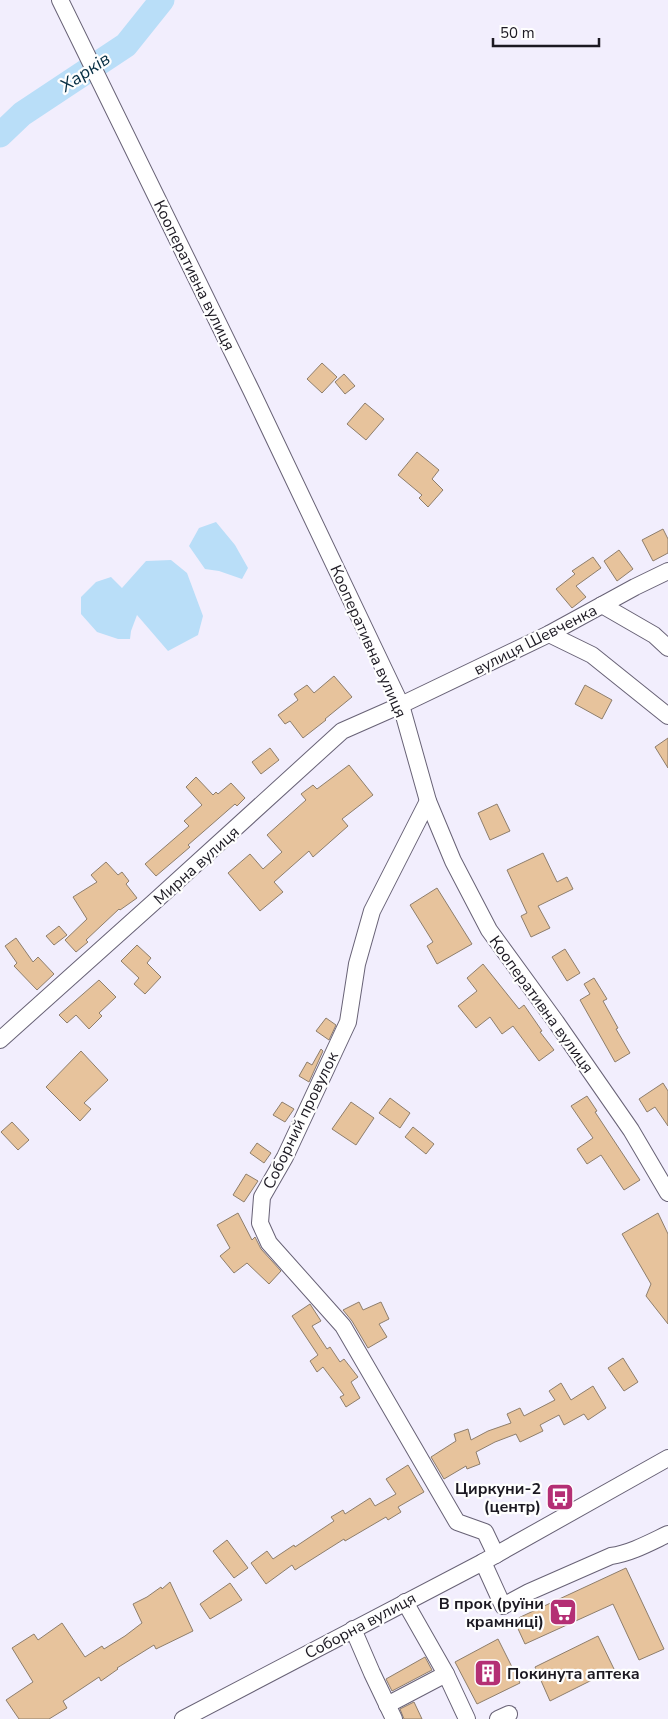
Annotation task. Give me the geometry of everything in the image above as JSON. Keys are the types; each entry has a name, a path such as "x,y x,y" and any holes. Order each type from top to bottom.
{"street":[{"name":"Кооперативна вулиця","path":"60,0 252,392 401,705 428,801 453,861 490,930 631,1130 668,1193"},
{"name":"вулиця Шевченка","path":"401,705 549,634 668,571"},
{"path":"602,605 654,635 668,648"},
{"path":"549,634 592,655 668,716"},
{"name":"Мирна вулиця","path":"0,1040 342,731 401,705"},
{"name":"Соборний провулок","path":"428,801 372,911 357,964 348,1022 285,1157 262,1197 260,1223 269,1243 343,1326 457,1522 485,1532 489,1559 502,1606 610,1556 637,1549 668,1534"},
{"name":"Соборна вулиця","path":"183,1719 489,1559 668,1458"},
{"path":"405,1602 446,1674 467,1719"},
{"path":"353,1629 390,1712 446,1674"}],"water":[{"path":"216,522 235,545 248,568 242,579 219,571 205,569 189,546 199,528"},
{"path":"171,560 187,573 203,616 198,635 168,651 137,615 130,639 118,639 97,632 81,614 81,597 96,582 111,577 122,588 146,561"}],"building":[{"path":"322,363 337,377 322,393 307,379"},
{"path":"344,374 355,386 345,394 335,382"},
{"path":"365,403 384,419 366,440 347,424"},
{"path":"417,452 439,470 432,479 443,490 428,507 419,498 422,495 398,475"},
{"path":"663,529 668,539 668,553 653,561 642,540"},
{"path":"619,550 633,569 617,581 604,561"},
{"path":"593,557 601,568 576,586 586,597 572,608 556,589 575,574 572,571"},
{"path":"334,676 352,697 303,738 290,721 285,724 278,715 298,700 294,694 307,685 314,693"},
{"path":"585,685 612,700 602,719 575,704"},
{"path":"668,738 668,768 655,747"},
{"path":"270,748 279,760 261,774 252,762"},
{"path":"349,765 373,795 342,819 348,826 313,857 309,851 274,882 283,892 260,911 228,873 250,854 263,869 282,852 267,835 306,800 301,794 313,785 317,789"},
{"path":"196,777 213,795 216,792 218,794 231,783 245,798 237,806 235,804 188,845 190,847 156,876 145,864 189,826 184,821 202,805 186,787"},
{"path":"497,804 510,831 490,840 478,813"},
{"path":"543,853 557,882 567,877 573,889 538,906 550,928 531,937 521,916 527,913 507,870"},
{"path":"106,862 118,875 122,872 129,881 126,884 137,898 119,909 76,952 65,940 87,919 73,897 97,882 91,875"},
{"path":"437,888 472,944 437,964 427,946 433,942 410,905"},
{"path":"59,926 67,935 54,945 46,936"},
{"path":"16,938 33,962 38,957 54,974 37,990 14,966 17,963 5,946"},
{"path":"137,945 151,958 147,963 161,977 145,994 134,984 139,978 121,961"},
{"path":"565,949 580,973 567,981 552,957"},
{"path":"483,964 519,1009 524,1005 542,1031 540,1032 554,1050 539,1061 513,1026 502,1034 490,1017 476,1028 458,1006 477,991 467,978"},
{"path":"594,978 607,999 603,1001 630,1053 615,1062 580,1000 590,994 584,984"},
{"path":"99,980 116,997 99,1013 102,1016 89,1029 76,1015 67,1023 59,1015"},
{"path":"326,1018 336,1025 329,1040 316,1031"},
{"path":"321,1049 323,1051 309,1082 299,1076 307,1062 312,1065"},
{"path":"81,1051 108,1080 84,1103 91,1109 80,1121 46,1087"},
{"path":"663,1083 668,1091 668,1126 655,1107 647,1112 639,1099"},
{"path":"587,1096 597,1111 595,1112 640,1180 624,1190 601,1155 587,1164 577,1149 593,1138 571,1106"},
{"path":"390,1098 410,1113 400,1128 379,1113"},
{"path":"282,1102 294,1109 285,1122 273,1115"},
{"path":"351,1102 374,1118 356,1145 332,1129"},
{"path":"12,1122 29,1140 18,1150 1,1132"},
{"path":"413,1127 434,1144 426,1154 405,1137"},
{"path":"257,1143 271,1153 264,1163 250,1153"},
{"path":"246,1174 258,1181 244,1202 233,1195"},
{"path":"238,1213 252,1240 255,1237 261,1249 281,1271 269,1284 247,1263 234,1273 220,1256 230,1248 217,1225"},
{"path":"658,1213 668,1234 668,1324 646,1296 651,1284 622,1234"},
{"path":"359,1302 363,1310 381,1302 389,1319 379,1324 387,1337 368,1348 343,1310"},
{"path":"310,1304 321,1321 312,1326 327,1349 330,1347 340,1362 344,1359 358,1377 351,1382 360,1398 346,1407 340,1397 344,1395 323,1367 317,1372 310,1361 318,1355 292,1316"},
{"path":"623,1358 638,1382 624,1391 608,1368"},
{"path":"561,1383 571,1400 593,1386 606,1408 588,1420 584,1414 564,1425 559,1415 540,1425 543,1431 520,1442 516,1434 495,1442 476,1452 480,1464 467,1469 466,1466 444,1479 431,1457 456,1441 454,1434 468,1429 471,1440 488,1431 511,1423 507,1414 520,1408 524,1416 555,1400 549,1391"},
{"path":"408,1465 424,1492 398,1507 401,1512 388,1520 386,1517 345,1541 344,1539 295,1570 292,1565 266,1584 251,1563 267,1551 273,1559 294,1545 295,1547 334,1521 331,1517 343,1510 345,1514 370,1498 375,1506 396,1494 386,1479"},
{"path":"227,1540 248,1568 234,1578 213,1551"},
{"name":"В прок (руїни крамниці)","path":"626,1568 664,1649 639,1660 613,1604 525,1644 514,1620"},
{"path":"170,1582 193,1631 156,1649 154,1645 117,1668 101,1681 99,1677 63,1701 67,1708 49,1719 19,1719 6,1700 33,1682 12,1648 34,1634 38,1640 62,1623 85,1657 102,1646 104,1649 142,1623 133,1604 161,1587 162,1589"},
{"path":"230,1583 242,1600 210,1619 200,1604"},
{"path":"598,1636 614,1669 550,1701 535,1667"},
{"name":"Покинута аптека","path":"498,1639 520,1683 477,1704 455,1662"},
{"path":"425,1657 432,1670 392,1691 386,1679"},
{"path":"414,1702 422,1719 404,1719 400,1709"}],"waterway":[{"name":"Харків","path":"0,135 22,114 126,45 162,0"}],"place":[{"name":"Циркуни-2 (центр)","path":"560,1497"},
{"name":"В прок (руїни крамниці)","path":"563,1612"},
{"name":"Покинута аптека","path":"488,1673"}]}
